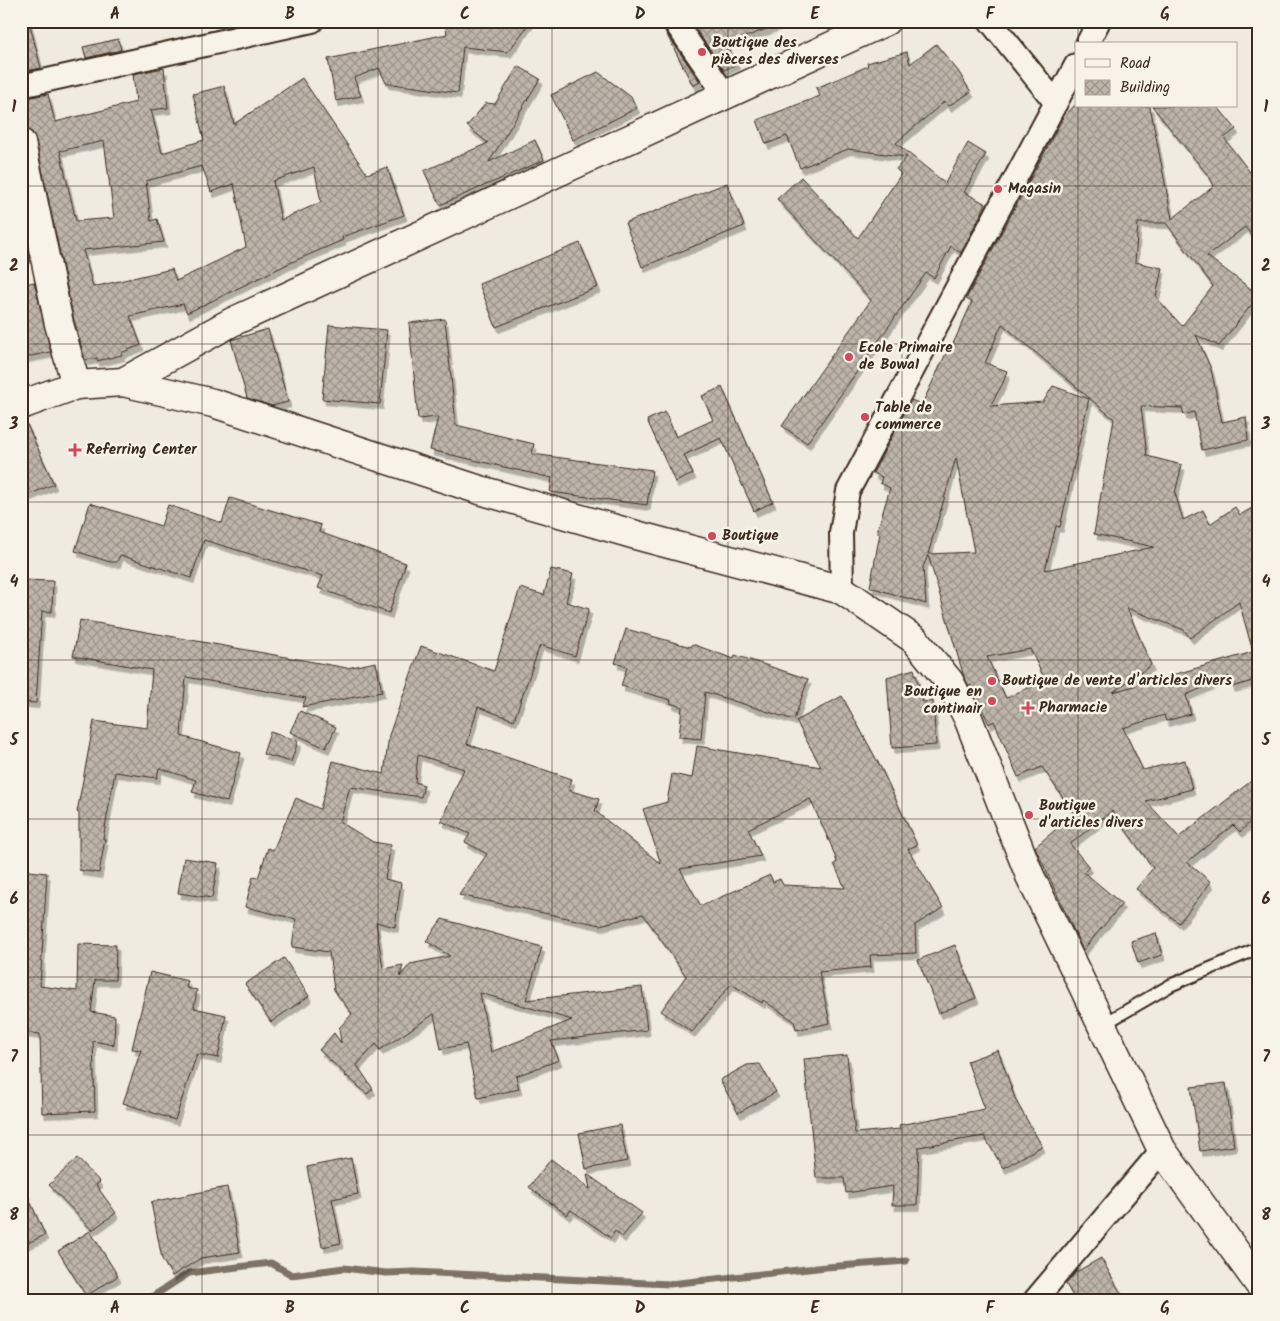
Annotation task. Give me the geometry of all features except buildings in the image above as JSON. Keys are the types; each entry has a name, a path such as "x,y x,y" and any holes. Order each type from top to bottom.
{"main road":[{"path":"122,382 232,322 886,21"},
{"path":"21,143 59,324 76,386"},
{"path":"21,405 76,386 122,382 213,403 480,490 643,537 842,590 915,640 949,682 968,718 1030,876 1100,1026 1162,1150 1259,1284"}],"street":[{"path":"21,86 312,21"},
{"path":"674,21 726,96"},
{"path":"990,21 1056,103"},
{"path":"1089,42 1099,21"},
{"path":"842,590 841,533 848,491 1075,67"},
{"path":"1035,1300 1162,1150"}],"lane":[{"path":"1100,1026 1171,985 1259,948"}],"waterway":[{"path":"147,1300 189,1273 271,1263 292,1275 344,1268 386,1273 414,1272 670,1284 826,1267 906,1261"}],"place":[{"name":"Boutique des pièces des diverses","path":"702,52"},
{"name":"Magasin","path":"998,189"},
{"name":"Ecole Primaire de Bowa1","path":"849,357"},
{"name":"Table de commerce","path":"865,417"},
{"name":"Referring Center","path":"75,450"},
{"name":"Boutique","path":"712,536"},
{"name":"Boutique de vente d'articles divers","path":"992,681"},
{"name":"Boutique en continair","path":"992,701"},
{"name":"Pharmacie","path":"1028,708"},
{"name":"Boutique d'articles divers","path":"1029,815"}]}
